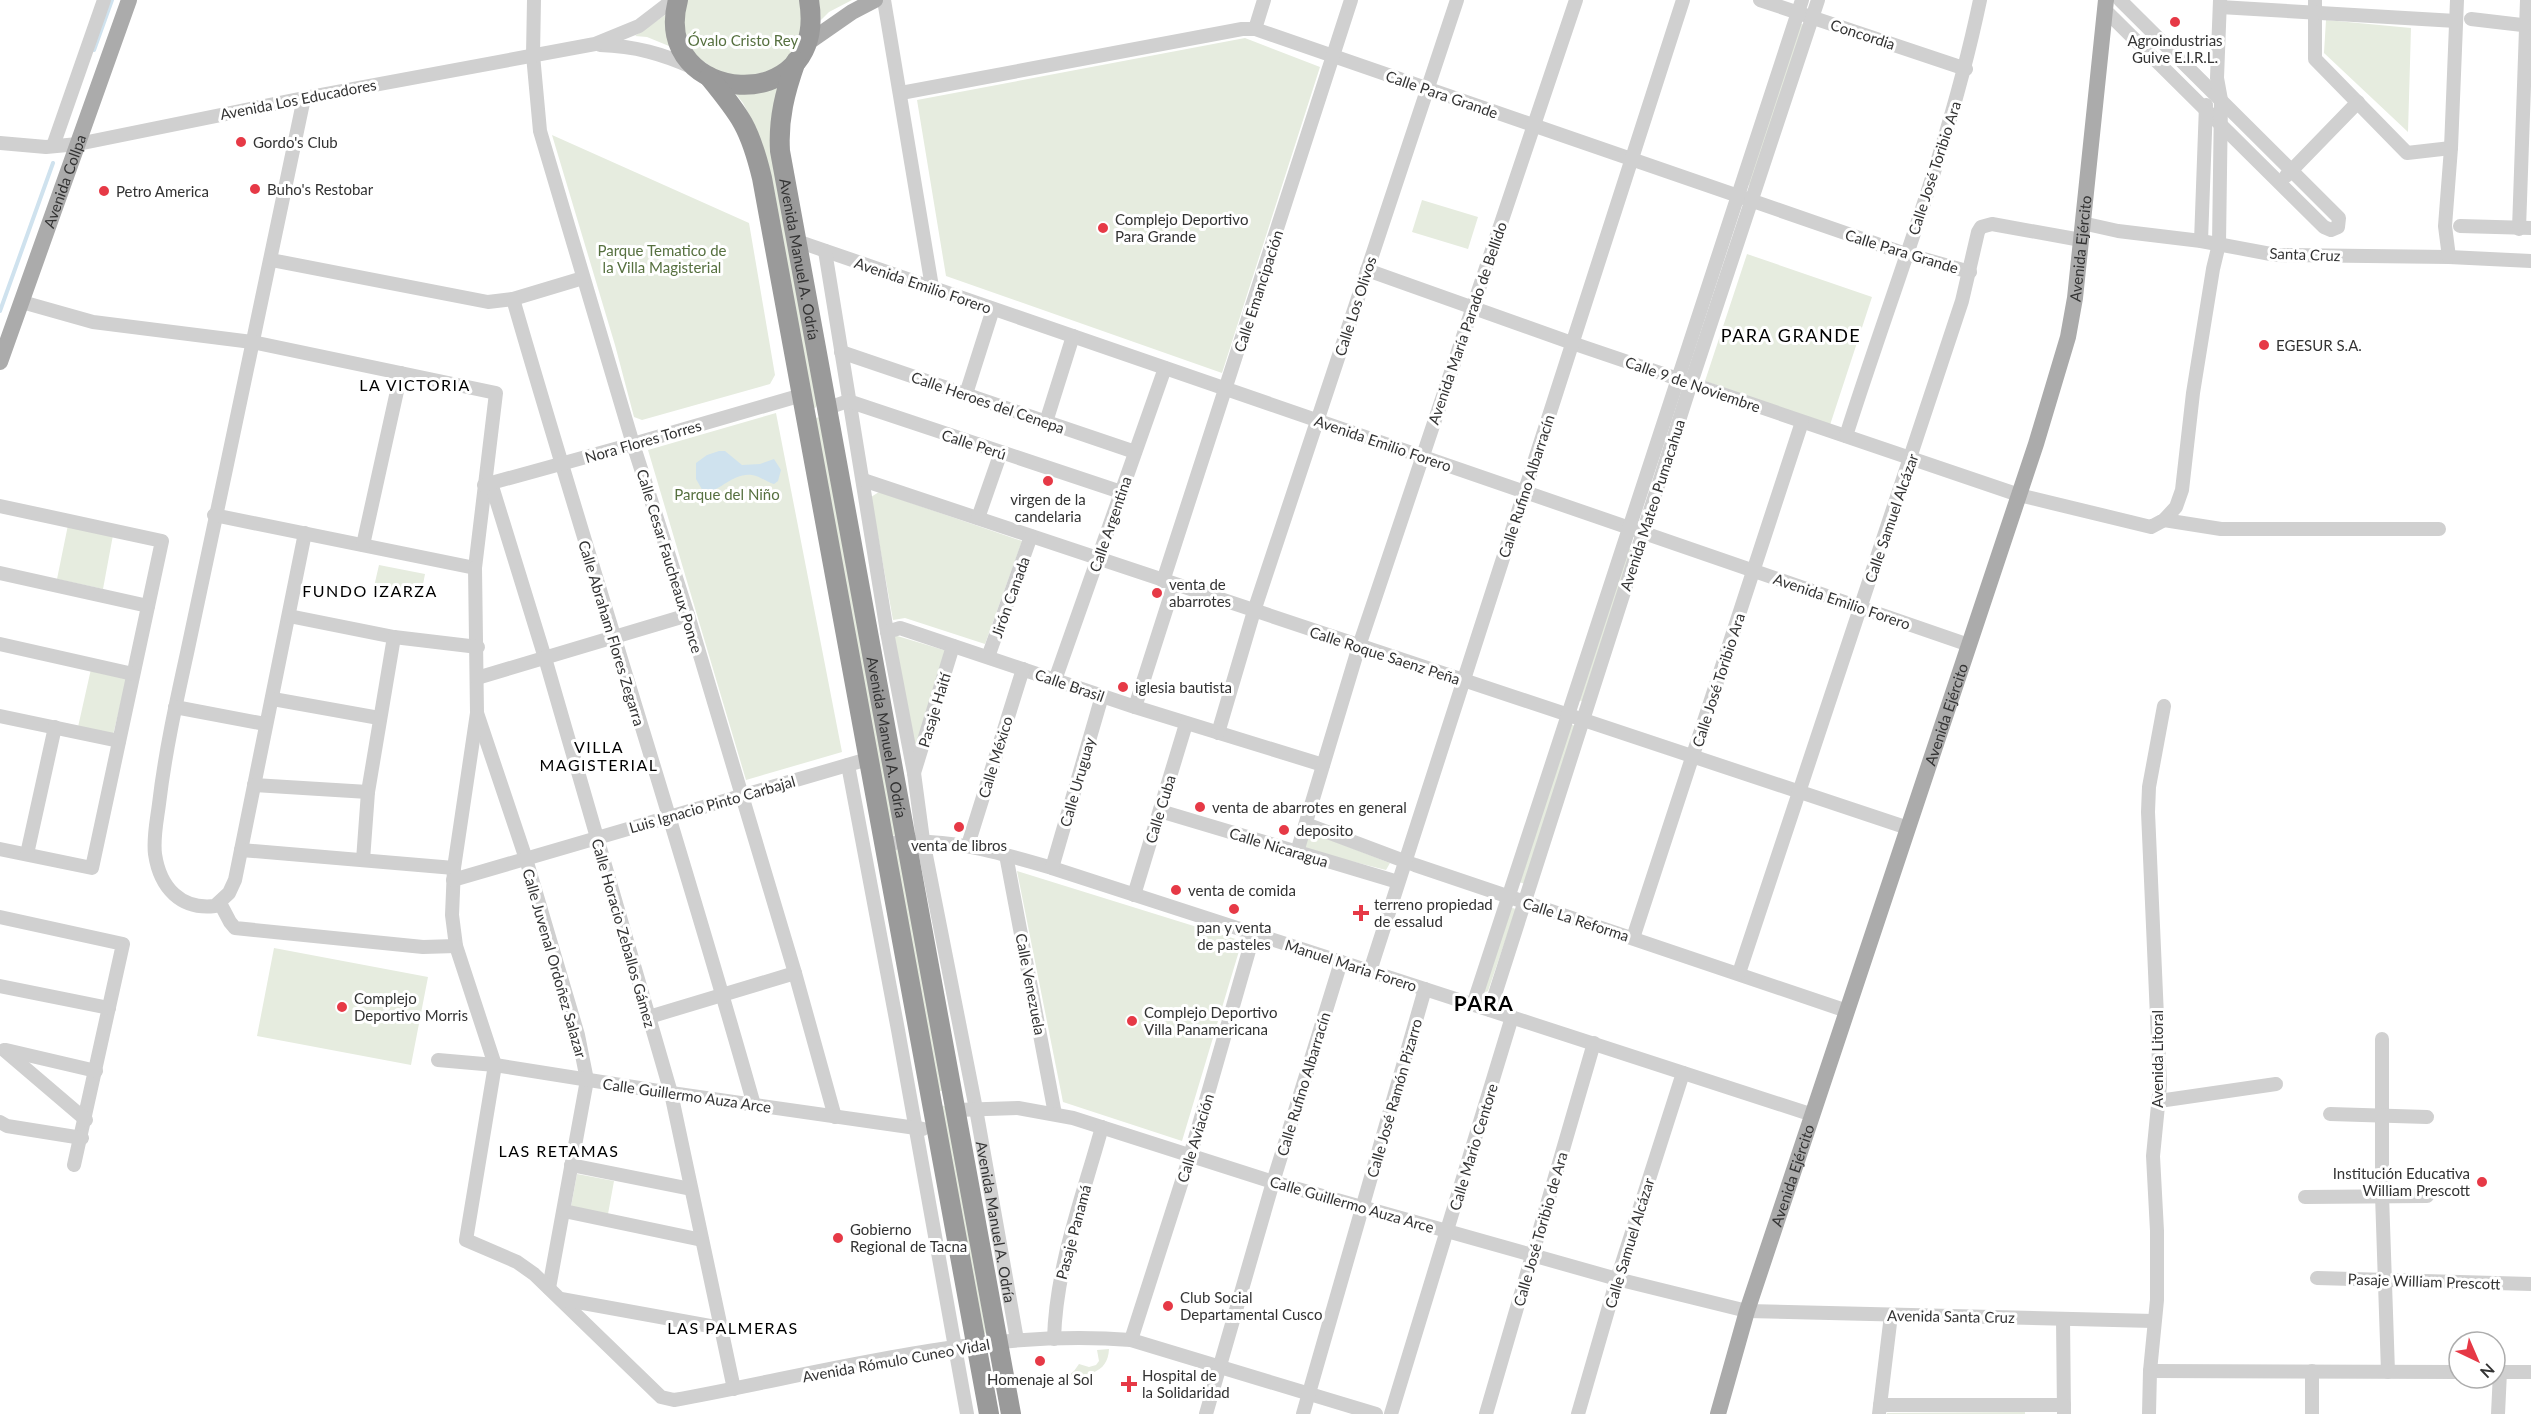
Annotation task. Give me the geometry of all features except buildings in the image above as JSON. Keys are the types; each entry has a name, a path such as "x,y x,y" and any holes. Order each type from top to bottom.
{"highway":[{"path":"676,0 675,18 679,41 691,62 704,74 732,86 755,85 778,77 796,61 806,44 810,29 809,0"},
{"name":"Avenida Manuel A. Odría","path":"796,61 782,103 778,128 783,170 828,408 915,840 955,1103 1008,1341 1011,1414"},
{"name":"Avenida Manuel A. Odría","path":"704,74 740,115 749,131 756,153 931,1099 926,1129 966,1345 989,1414"},
{"path":"803,404 828,408"},
{"path":"931,1099 955,1103"}],"main road":[{"name":"Avenida Collpa","path":"0,362 129,0"},
{"path":"806,44 852,12 875,0"},
{"name":"Avenida Ejército","path":"1718,1414 1747,1311 2019,495 2068,337 2082,232 2105,5"}],"street":[{"path":"53,146 104,0"},
{"name":"Calle Cesar Faucheaux Ponce","path":"534,0 533,55 540,130 633,444 688,615 795,973 835,1117"},
{"name":"Avenida Los Educadores","path":"0,143 53,146 78,144 304,98 595,44 639,26 676,0"},
{"path":"884,0 932,287"},
{"path":"1255,29 1264,0"},
{"name":"Calle Emancipación","path":"1135,707 1168,583 1227,389 1351,0"},
{"name":"Calle Los Olivos","path":"1218,733 1254,611 1457,0"},
{"name":"Avenida María Parado de Bellido","path":"1297,852 1359,646 1576,0"},
{"name":"Calle Rufino Albarracín","path":"1370,971 1683,0"},
{"name":"Concordia","path":"1760,0 1800,6 1813,18 1966,69"},
{"name":"Avenida Mateo Pumacahua","path":"1490,1010 1691,384 1818,0"},
{"name":"Calle José Toribio Ara","path":"1846,436 1966,69 1980,0"},
{"path":"2105,5 2219,124 2324,227 2331,230 2338,227 2340,218 2221,100 2212,82 2120,0"},
{"path":"2449,257 2445,226 2451,148 2457,0"},
{"path":"2460,226 2525,228 2527,0"},
{"path":"2201,241 2205,109 2212,82 2220,3 2315,6 2456,21"},
{"name":"Avenida Mateo Pumacahua","path":"1473,1005 1800,6"},
{"path":"2315,6 2315,59 2407,153 2451,148"},
{"path":"2471,19 2528,26"},
{"name":"Calle Para Grande","path":"901,93 1242,29 1255,29 1752,202 1906,254 1970,272"},
{"name":"Avenida Los Educadores","path":"595,44 648,50 704,74"},
{"path":"304,98 175,707 155,833 158,864 167,885 183,902 202,908 220,903 235,880 305,533"},
{"path":"2164,520 2176,507 2182,490 2193,393 2212,269 2219,244 2221,100"},
{"path":"2278,183 2358,102"},
{"name":"Calle Samuel Alcázar","path":"1739,973 1912,457 1970,272 1978,232 1986,224 2082,232"},
{"name":"Santa Cruz","path":"2082,232 2118,231 2201,241 2276,255 2449,257 2531,261"},
{"name":"Avenida Emilio Forero","path":"797,241 1969,645"},
{"name":"Avenida Manuel A. Odría","path":"825,251 887,632 914,773 915,840 976,1109 1008,1341"},
{"path":"271,260 488,302 513,299 583,278"},
{"name":"Calle 9 de Noviembre","path":"1367,270 1572,344 2019,495 2151,527 2164,520 2222,529 2439,529"},
{"name":"Calle Abraham Flores Zegarra","path":"513,299 560,464 669,817 754,1105"},
{"path":"22,302 93,321 252,342 401,373 363,545"},
{"path":"966,394 993,309"},
{"path":"1046,422 1073,336"},
{"name":"Calle Heroes del Cenepa","path":"841,352 1135,452"},
{"name":"Calle Argentina","path":"1055,680 1165,368"},
{"name":"Calle Juvenal Ordoñez Salazar","path":"401,373 496,393 487,484 475,568 478,647 477,713 526,859 578,1035 587,1080 549,1288"},
{"path":"828,408 849,402"},
{"name":"Calle Perú","path":"849,402 1121,492"},
{"name":"Nora Flores Torres","path":"487,484 633,444 803,404"},
{"name":"Calle José Toribio Ara","path":"1634,938 1802,422"},
{"path":"978,518 1001,452"},
{"name":"Calle Roque Saenz Peña","path":"863,480 1908,828"},
{"name":"Calle Horacio Zeballos Gámez","path":"487,484 545,658 671,1093 734,1389"},
{"path":"0,506 162,541 92,868 0,849"},
{"path":"214,515 475,568"},
{"name":"Jirón Canada","path":"988,657 1031,536"},
{"path":"0,573 148,606"},
{"path":"477,678 688,615"},
{"path":"289,616 394,637 478,647"},
{"name":"Calle Brasil","path":"887,632 900,628 1186,724 1323,765"},
{"path":"363,860 368,792 394,637"},
{"path":"0,644 133,674"},
{"name":"Pasaje Haití","path":"914,773 953,646"},
{"name":"Calle México","path":"968,845 1023,669"},
{"name":"Calle Uruguay","path":"1052,868 1102,696"},
{"path":"273,699 379,718"},
{"name":"Avenida Litoral","path":"2149,1414 2158,1271 2153,1156 2159,1101 2148,812 2149,787 2164,706"},
{"path":"175,707 265,724"},
{"path":"477,713 453,874 452,915 456,946 495,1065"},
{"path":"0,716 119,741"},
{"name":"Calle Cuba","path":"1134,895 1186,724"},
{"path":"27,854 54,727"},
{"name":"Luis Ignacio Pinto Carbajal","path":"453,874 526,859 868,759"},
{"name":"Avenida Manuel A. Odría","path":"848,765 926,1129"},
{"path":"254,785 368,792"},
{"name":"Calle Nicaragua","path":"1160,811 1398,882"},
{"name":"Calle La Reforma","path":"1306,824 1405,862 1847,1011"},
{"name":"Manuel Maria Forero","path":"884,844 915,840 968,845 1052,868 1813,1115"},
{"path":"241,849 363,860 453,874"},
{"name":"Calle Venezuela","path":"1006,855 1055,1114"},
{"path":"220,903 230,922 236,928 423,947 456,946"},
{"path":"0,917 123,944 86,1120 74,1165"},
{"name":"Calle Aviación","path":"1131,1340 1190,1156 1254,933"},
{"name":"Calle Rufino Albarracín","path":"1206,1414 1273,1182 1341,962"},
{"path":"649,1017 795,973"},
{"path":"0,986 109,1008"},
{"name":"Calle José Ramón Pizarro","path":"1303,1414 1425,989"},
{"name":"Calle Mario Centore","path":"1391,1414 1512,1017"},
{"path":"2382,1039 2382,1195 2388,1372"},
{"name":"Calle José Toribio de Ara","path":"1486,1414 1594,1043"},
{"path":"86,1120 4,1050 96,1071"},
{"name":"Calle Guillermo Auza Arce","path":"438,1060 495,1065 671,1093 926,1129"},
{"name":"Avenida Rómulo Cuneo Vidal","path":"495,1065 466,1240 517,1262 561,1299 665,1399 674,1400 966,1345 1096,1338 1131,1340 1376,1414"},
{"name":"Calle Samuel Alcázar","path":"1578,1414 1617,1279 1683,1073"},
{"path":"2159,1101 2276,1084"},
{"name":"Calle Guillermo Auza Arce","path":"955,1103 976,1109 1018,1108 1055,1114 1273,1182 1617,1279 1747,1311"},
{"path":"2330,1114 2427,1117"},
{"path":"0,1122 21,1129 82,1138"},
{"name":"Pasaje Panamá","path":"1054,1339 1055,1305 1060,1277 1102,1127"},
{"path":"571,1165 691,1189"},
{"path":"2306,1197 2427,1196"},
{"path":"564,1211 702,1240"},
{"name":"Pasaje William Prescott","path":"2317,1278 2531,1284"},
{"path":"561,1299 721,1328"},
{"name":"Avenida Santa Cruz","path":"1747,1311 2154,1321"},
{"path":"1891,1315 1880,1409 2064,1410 2063,1319"},
{"name":"Avenida Manuel A. Odría","path":"966,1345 967,1414"},
{"path":"2150,1371 2447,1372"},
{"path":"2312,1371 2312,1414"},
{"path":"2507,1372 2531,1372"},
{"path":"2497,1390 2498,1414"}],"green space":[{"name":"Óvalo Cristo Rey","path":"683,0 803,0 800,42 777,70 729,79 690,52 680,17"},
{"path":"819,0 852,0 829,12 821,20"},
{"path":"668,13 666,26 669,46 647,37 635,36"},
{"path":"2326,20 2411,28 2408,132 2324,53"},
{"path":"1799,23 1804,25 1751,185 1744,183"},
{"name":"Complejo Deportivo Para Grande","path":"1245,38 1320,67 1222,373 946,276 917,100"},
{"path":"781,83 819,403 815,408 812,407 757,131 743,103 735,93 751,94"},
{"name":"Parque Tematico de la Villa Magisterial","path":"552,135 749,223 775,375 770,384 642,420 634,417 615,345"},
{"path":"1422,200 1478,217 1468,249 1412,232"},
{"path":"1747,254 1872,297 1830,425 1705,381"},
{"name":"Parque del Niño","path":"776,413 842,752 746,780 648,450"},
{"path":"821,417 896,836 891,835 815,418"},
{"path":"879,492 1022,541 985,644 905,618 893,620 871,497"},
{"path":"68,525 113,535 103,589 57,579"},
{"path":"1626,543 1633,545 1584,702 1578,700"},
{"path":"379,565 425,574 420,600 373,591"},
{"path":"894,635 947,651 916,760"},
{"path":"91,669 127,677 113,735 78,727"},
{"path":"1570,724 1575,726 1525,884 1519,882"},
{"path":"1310,832 1390,863 1386,870 1303,849"},
{"path":"899,845 942,1091 937,1091 891,853"},
{"name":"Complejo Deportivo Villa Panamericana","path":"1017,871 1242,941 1182,1141 1063,1102"},
{"path":"1509,907 1516,909 1486,992 1480,990"},
{"name":"Complejo Deportivo Morris","path":"274,948 428,977 411,1065 257,1036"},
{"path":"941,1105 947,1107 985,1334 981,1334"},
{"path":"577,1174 614,1181 608,1214 571,1207"},
{"path":"1109,1349 1108,1358 1100,1369 1065,1378 1079,1364 1089,1367 1096,1365 1099,1361 1097,1350"},
{"path":"2025,1412 2025,1414 1887,1414 1887,1413"}],"water":[{"path":"725,451 742,465 760,464 774,459 781,470 778,481 774,484 755,476 745,475 704,493 696,479 696,463 707,455"}],"waterway":[{"path":"94,50 112,0"},
{"path":"0,311 53,163"}],"place":[{"name":"Agroindustrias Guive E.I.R.L.","path":"2175,22"},
{"name":"Gordo's Club","path":"241,142"},
{"name":"Buho's Restobar","path":"255,189"},
{"name":"Petro America","path":"104,191"},
{"name":"Complejo Deportivo Para Grande","path":"1103,228"},
{"name":"EGESUR S.A.","path":"2264,345"},
{"name":"virgen de la candelaria","path":"1048,481"},
{"name":"venta de abarrotes","path":"1157,593"},
{"name":"iglesia bautista","path":"1123,687"},
{"name":"venta de abarrotes en general","path":"1200,807"},
{"name":"venta de libros","path":"959,827"},
{"name":"deposito","path":"1284,830"},
{"name":"venta de comida","path":"1176,890"},
{"name":"pan y venta de pasteles","path":"1234,909"},
{"name":"terreno propiedad de essalud","path":"1361,913"},
{"name":"Complejo Deportivo Morris","path":"342,1007"},
{"name":"Complejo Deportivo Villa Panamericana","path":"1132,1021"},
{"name":"Institución Educativa William Prescott","path":"2482,1182"},
{"name":"Gobierno Regional de Tacna","path":"838,1238"},
{"name":"Club Social Departamental Cusco","path":"1168,1306"},
{"name":"Homenaje al Sol","path":"1040,1361"},
{"name":"Hospital de la Solidaridad","path":"1129,1384"}],"district":[{"name":"PARA GRANDE","path":"1791,335"},
{"name":"LA VICTORIA","path":"415,384"},
{"name":"FUNDO IZARZA","path":"370,590"},
{"name":"VILLA MAGISTERIAL","path":"599,755"},
{"name":"PARA","path":"1484,1002"},
{"name":"LAS RETAMAS","path":"559,1150"},
{"name":"LAS PALMERAS","path":"733,1327"}]}
